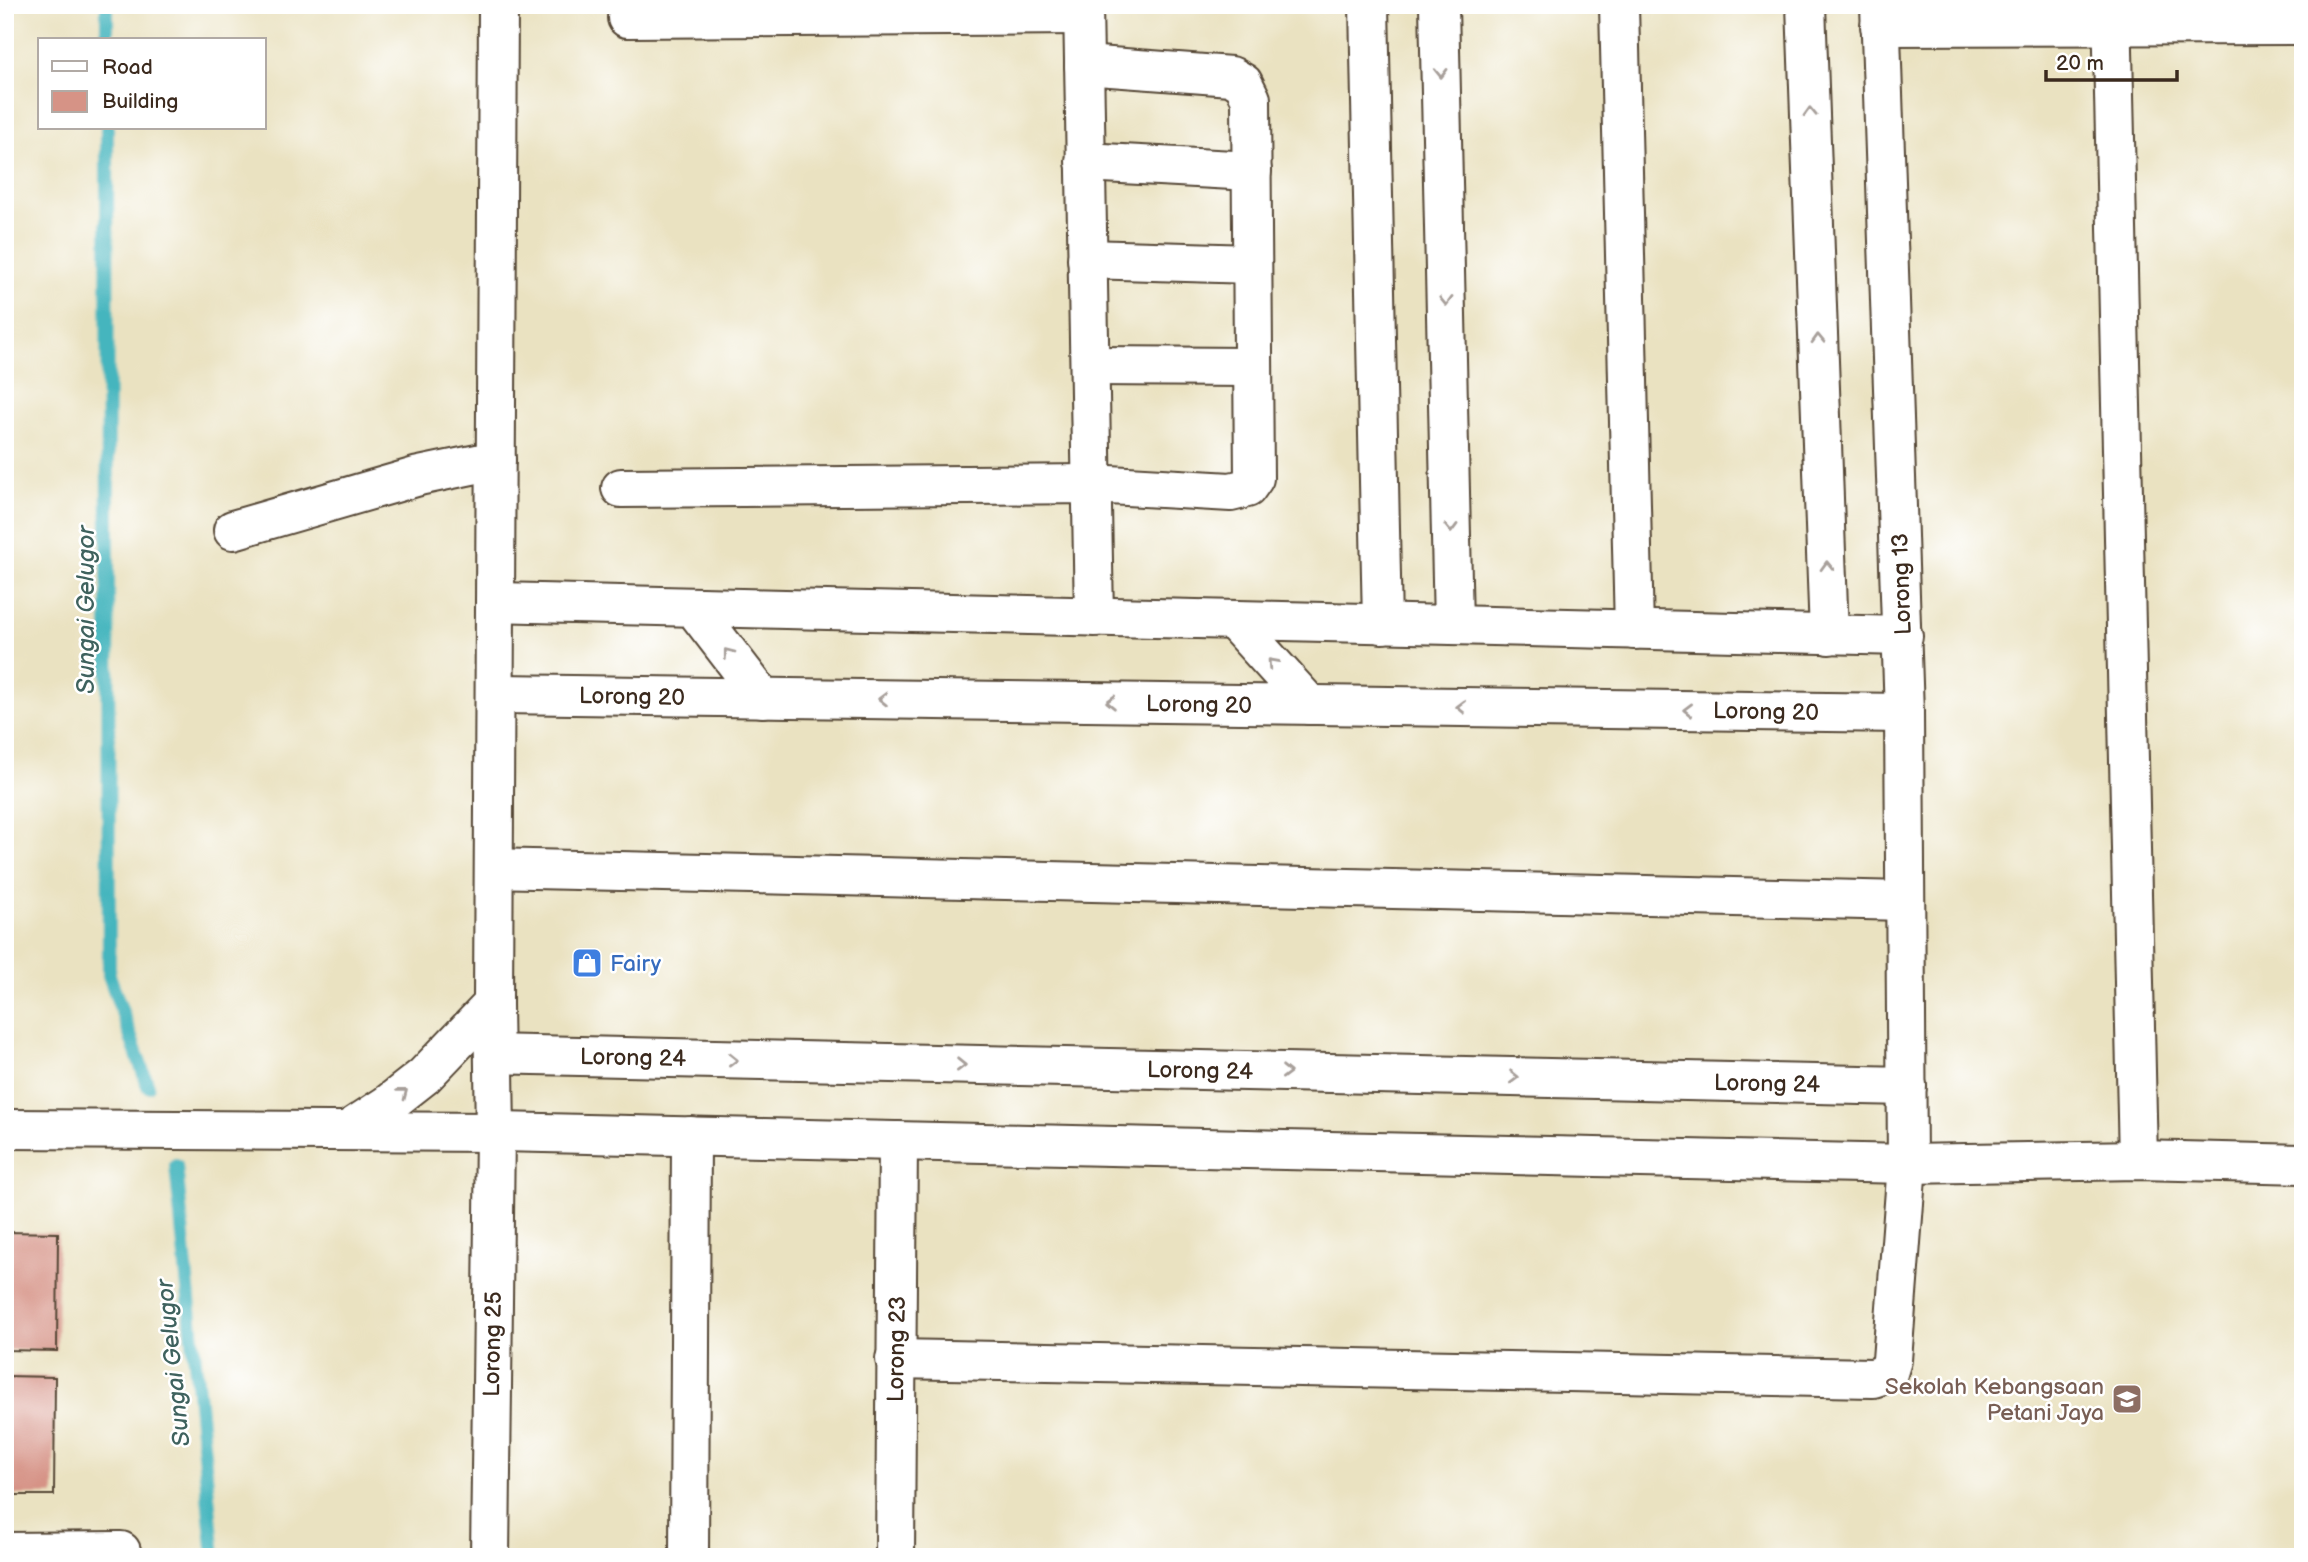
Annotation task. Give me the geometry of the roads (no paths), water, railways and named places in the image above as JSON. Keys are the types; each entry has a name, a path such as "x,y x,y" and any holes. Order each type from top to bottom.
{"street":[{"name":"Lorong 25","path":"490,1557 495,1132 493,1004 498,5"},
{"path":"1369,5 1382,624"},
{"path":"1439,5 1453,625"},
{"path":"1619,5 1634,630"},
{"path":"1806,5 1829,635"},
{"path":"627,18 1083,10 1094,617"},
{"path":"2113,15 2138,1160"},
{"path":"1880,16 2113,15 2303,25"},
{"name":"Lorong 13","path":"895,1359 1873,1378 1888,1373 1892,1360 1907,1164 1907,1086 1903,636 1880,16"},
{"path":"621,488 1092,484 1231,492 1247,488 1254,478 1251,99 1243,83 1231,76 1084,65"},
{"path":"1085,162 1252,171"},
{"path":"1087,259 1252,264"},
{"path":"1090,366 1253,367"},
{"path":"233,530 419,476 496,460"},
{"path":"495,602 1903,636"},
{"path":"693,607 763,698"},
{"path":"1233,620 1310,705"},
{"name":"Lorong 20","path":"495,694 1904,713"},
{"path":"494,868 1905,901"},
{"path":"347,1130 387,1105 425,1076 493,1004"},
{"name":"Lorong 24","path":"494,1054 1907,1086"},
{"path":"5,1129 495,1132 1907,1164 2138,1160 2303,1164"},
{"path":"689,1557 691,1136"},
{"name":"Lorong 23","path":"895,1557 898,1141"},
{"path":"5,1552 121,1551"}],"waterway":[{"name":"Sungai Gelugor","path":"107,5 107,38"},
{"name":"Sungai Gelugor","path":"107,130 109,975 148,1086"},
{"name":"Sungai Gelugor","path":"176,1165 214,1557"}],"place":[{"name":"Fairy","path":"587,963"},
{"name":"Sekolah Kebangsaan Petani Jaya","path":"2127,1399"}]}
